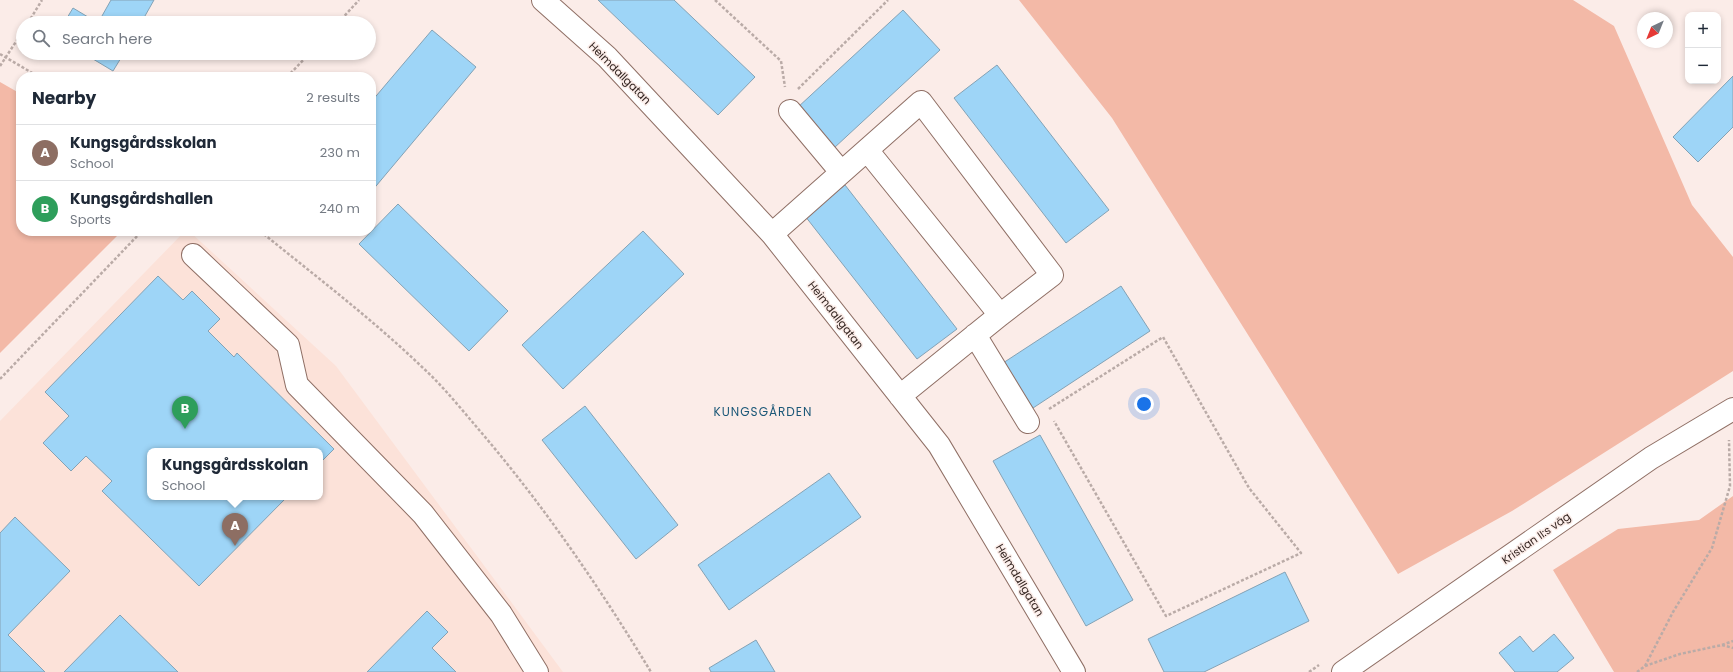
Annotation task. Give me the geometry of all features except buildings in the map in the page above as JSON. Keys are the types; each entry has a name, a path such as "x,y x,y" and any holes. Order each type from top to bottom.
{"street":[{"name":"Heimdallgatan","path":"543,0 607,57 772,234 939,445 1074,672"},
{"path":"772,234 922,102 1052,275 900,396"},
{"path":"788,105 841,172"},
{"path":"867,150 1000,315"},
{"path":"194,255 288,346 297,385 423,514 501,614 536,672"},
{"path":"975,335 1028,422"},
{"name":"Kristian II:s väg","path":"1343,672 1651,458 1733,409"}],"path":[{"path":"32,16 42,0"},
{"path":"344,16 359,0"},
{"path":"715,0 780,61 788,105"},
{"path":"788,105 888,0"},
{"path":"0,66 16,42"},
{"path":"0,54 30,72"},
{"path":"292,72 303,60"},
{"path":"0,380 137,236"},
{"path":"266,236 422,367 463,411 502,457 547,516 588,573 652,672"},
{"path":"1163,337 1249,488 1301,553 1166,616 1047,410 1163,337"},
{"path":"1646,666 1672,612 1712,548 1730,486 1728,437"},
{"path":"1636,672 1646,666 1680,654 1722,645 1733,641"},
{"path":"1722,645 1733,648"}],"shaded area":[{"path":"1019,0 1573,0 1614,26 1692,205 1733,257 1733,371 1512,511 1398,574 1112,118"},
{"path":"0,82 16,91 16,236 117,236 0,353"},
{"path":"180,236 194,236 336,366 563,672 0,672 0,421"},
{"path":"1733,496 1733,672 1614,672 1553,570 1618,529 1699,520"}],"place":[{"name":"Kungsgårdshallen","path":"185,429"},
{"name":"Kungsgårdsskolan","path":"235,546"}],"district":[{"name":"KUNGSGÅRDEN","path":"763,412"}]}
